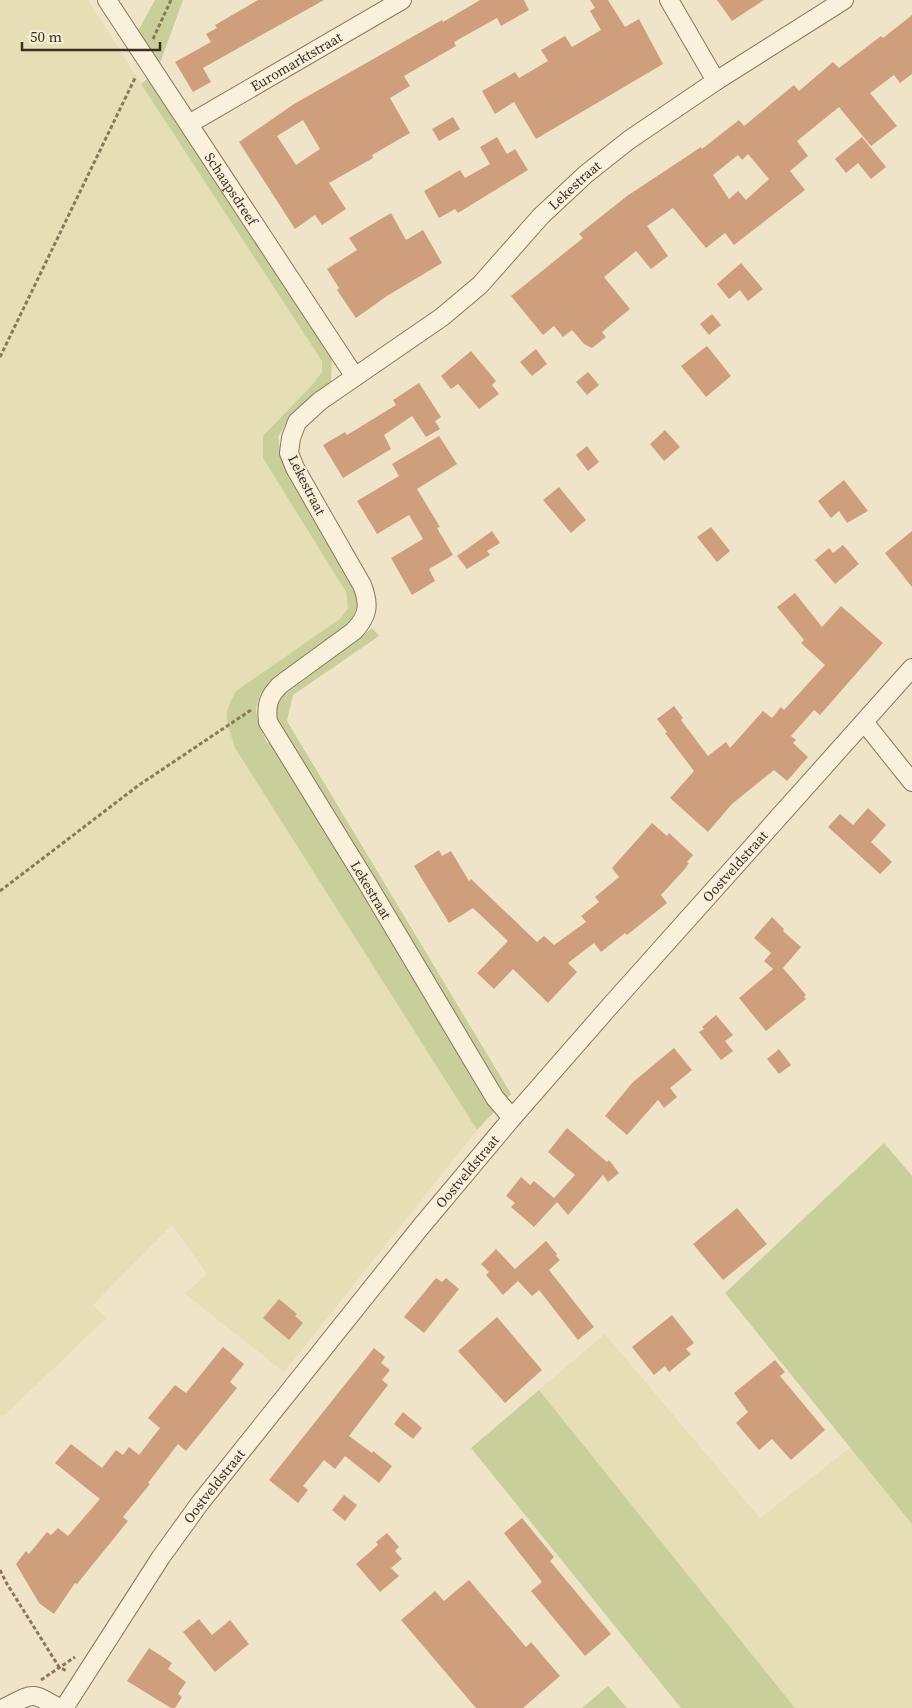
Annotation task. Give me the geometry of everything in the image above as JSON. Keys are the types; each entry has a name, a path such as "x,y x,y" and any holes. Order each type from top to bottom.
{"street":[{"name":"Schaapsdreef","path":"107,0 355,377"},
{"name":"Euromarktstraat","path":"189,124 402,0"},
{"path":"670,0 716,81"},
{"name":"Lekestraat","path":"512,1118 495,1098 367,883 268,722 268,702 272,693 280,685 354,631 364,620 367,597 295,468 289,453 291,438 297,422 320,401 442,317 480,285 542,216 586,174 629,140 716,81 844,0"},
{"name":"Oostveldstraat","path":"64,1708 161,1557 200,1503 419,1229 512,1118 912,668"},
{"path":"864,722 912,782"},
{"path":"4,1708 29,1695 36,1695 60,1708"}],"path":[{"path":"0,357 171,0"},
{"path":"0,891 139,785 247,712 268,702"},
{"path":"0,1570 59,1667 82,1681"}],"shaded area":[{"path":"0,0 88,0 322,361 322,372 312,385 263,436 346,592 348,608 340,619 226,718 235,748 477,1130 284,1372 185,1294 207,1274 172,1225 93,1305 106,1318 5,1415 0,1416"},
{"path":"605,1334 760,1518 851,1447 912,1524 912,1708 795,1708 539,1390"}],"green space":[{"path":"155,0 183,0 159,66 138,31"},
{"path":"150,77 332,357 331,382 285,425 278,437 282,460 339,559 355,590 358,604 350,624 260,694 256,710 258,722 267,743 280,734 275,716 280,698 372,628 379,636 293,695 287,721 511,1094 477,1130 235,748 227,713 236,691 340,619 348,608 346,592 263,458 263,436 312,385 322,372 322,361 141,84"},
{"path":"884,1143 912,1176 912,1524 725,1293"},
{"path":"539,1390 795,1708 681,1708 471,1448"},
{"path":"608,1686 627,1708 582,1708"}],"building":[{"path":"258,0 324,0 203,68 211,82 193,92 175,62 211,42 206,34 217,28 215,25"},
{"path":"480,0 524,0 529,10 501,26 497,18 454,42 456,46 404,76 410,86 390,98 410,133 372,155 373,158 329,183 346,209 322,225 315,215 295,229 239,142 294,104 442,20 443,22","holes":["303,120 320,149 296,165 277,136"]},
{"path":"590,0 608,0 625,27 639,19 663,64 536,139 514,102 495,114 482,91 515,72 519,78 548,61 541,50 565,36 572,47 601,30 590,11 595,8"},
{"path":"717,0 764,0 732,21"},
{"path":"912,15 912,74 900,83 894,75 870,93 897,126 871,146 839,107 797,141 808,156 790,171 805,190 734,245 725,233 706,248 673,208 647,226 668,256 651,269 636,251 604,277 630,309 602,332 606,337 592,348 584,344 572,330 563,337 554,326 543,335 511,296 583,238 579,234 627,196 701,147 702,149 739,120 744,126 794,85 799,91 833,62 839,68 881,36 883,38","holes":["748,154 769,179 746,200 738,191 729,199 713,175 738,155 742,160"]},
{"path":"453,117 460,129 439,141 432,129"},
{"path":"497,137 507,154 515,149 528,170 458,213 455,209 439,218 424,191 460,170 465,178 490,164 480,147"},
{"path":"862,137 886,167 871,179 858,163 846,173 835,159"},
{"path":"391,213 406,240 423,230 442,263 387,296 356,318 337,290 339,288 327,269 357,250 349,238"},
{"path":"741,263 763,289 748,301 740,290 729,299 717,284"},
{"path":"712,314 721,325 709,335 700,324"},
{"path":"707,346 731,376 706,397 681,366"},
{"path":"536,349 547,364 532,376 520,362"},
{"path":"471,351 496,381 492,385 499,394 479,409 458,384 451,389 441,376"},
{"path":"588,372 599,385 587,395 576,382"},
{"path":"419,383 441,417 435,421 440,429 426,437 412,416 384,435 391,449 343,478 323,445 345,432 347,435 396,405 393,400"},
{"path":"665,430 680,447 664,461 650,444"},
{"path":"439,436 457,464 417,489 440,527 437,528 453,555 429,569 435,581 412,595 391,558 423,539 409,515 377,534 357,501 399,476 392,464"},
{"path":"587,446 599,462 588,471 576,455"},
{"path":"844,480 868,511 847,523 839,511 831,518 818,501"},
{"path":"559,487 586,520 571,533 543,500"},
{"path":"711,527 730,551 717,562 697,537"},
{"path":"492,531 500,543 487,551 490,555 467,569 457,556"},
{"path":"912,531 912,587 885,553"},
{"path":"843,545 859,564 835,584 815,560 829,548 833,553"},
{"path":"795,593 822,627 841,606 883,643 820,715 814,710 791,736 796,740 793,743 808,757 787,781 774,770 732,804 708,832 670,798 694,771 665,733 667,732 657,719 674,706 683,718 681,720 708,756 726,742 730,748 763,711 772,718 781,707 784,710 825,665 801,643 804,640 777,607"},
{"path":"868,808 886,825 871,842 892,862 880,874 828,827 840,814 853,825"},
{"path":"652,823 667,836 669,833 693,855 687,862 689,863 684,870 661,895 667,903 627,935 625,933 601,952 594,943 568,963 577,972 548,1003 513,969 494,989 477,973 508,941 473,908 449,923 414,866 439,850 442,856 451,851 469,881 471,879 537,942 544,936 554,945 586,922 581,916 599,902 595,897 619,877 612,868"},
{"path":"772,917 784,929 783,931 801,947 783,968 806,995 804,997 806,999 766,1031 739,998 773,969 764,961 771,953 754,938"},
{"path":"716,1015 733,1035 725,1041 733,1051 721,1060 699,1032"},
{"path":"674,1048 692,1070 670,1088 677,1097 664,1108 658,1100 627,1135 605,1116 632,1083"},
{"path":"779,1049 791,1065 779,1074 767,1059"},
{"path":"567,1128 607,1162 609,1160 619,1173 608,1182 603,1175 568,1215 557,1202 534,1227 511,1207 515,1203 506,1196 521,1177 530,1185 534,1181 554,1198 575,1175 548,1152"},
{"path":"737,1208 767,1244 723,1280 693,1244"},
{"path":"546,1241 560,1260 549,1270 594,1327 578,1340 539,1290 532,1296 518,1281 503,1295 486,1275 489,1272 481,1264 496,1249 515,1269"},
{"path":"436,1278 442,1282 446,1278 459,1289 424,1333 404,1317"},
{"path":"279,1299 297,1314 295,1316 303,1323 289,1340 263,1318"},
{"path":"672,1315 694,1343 686,1349 691,1354 669,1372 665,1366 654,1375 632,1347"},
{"path":"497,1317 542,1370 505,1403 458,1351"},
{"path":"223,1347 244,1364 230,1382 237,1388 186,1451 178,1444 148,1483 150,1484 123,1517 128,1521 77,1584 75,1583 54,1614 39,1603 16,1564 26,1551 29,1554 47,1532 51,1535 58,1528 68,1536 100,1499 55,1463 71,1444 102,1468 116,1450 123,1455 129,1447 139,1455 160,1428 148,1418 175,1385 186,1393"},
{"path":"374,1348 385,1357 381,1363 390,1370 382,1380 388,1385 349,1436 392,1466 379,1483 345,1456 335,1469 324,1460 303,1486 308,1490 298,1503 269,1480"},
{"path":"775,1360 785,1372 780,1376 825,1430 791,1460 772,1439 759,1450 736,1423 748,1412 734,1393"},
{"path":"403,1412 422,1428 413,1439 394,1424"},
{"path":"344,1495 357,1505 345,1521 332,1510"},
{"path":"522,1518 554,1557 550,1561 611,1634 585,1656 531,1591 542,1582 504,1533"},
{"path":"387,1533 399,1547 395,1551 402,1559 391,1568 399,1576 380,1592 356,1564 378,1545 376,1542"},
{"path":"469,1580 526,1647 531,1642 560,1676 523,1708 476,1708 401,1620 435,1591 444,1601"},
{"path":"199,1619 212,1635 230,1620 249,1644 215,1672 183,1632"},
{"path":"149,1648 172,1663 168,1669 186,1682 178,1694 182,1697 175,1708 171,1708 127,1681"}]}
